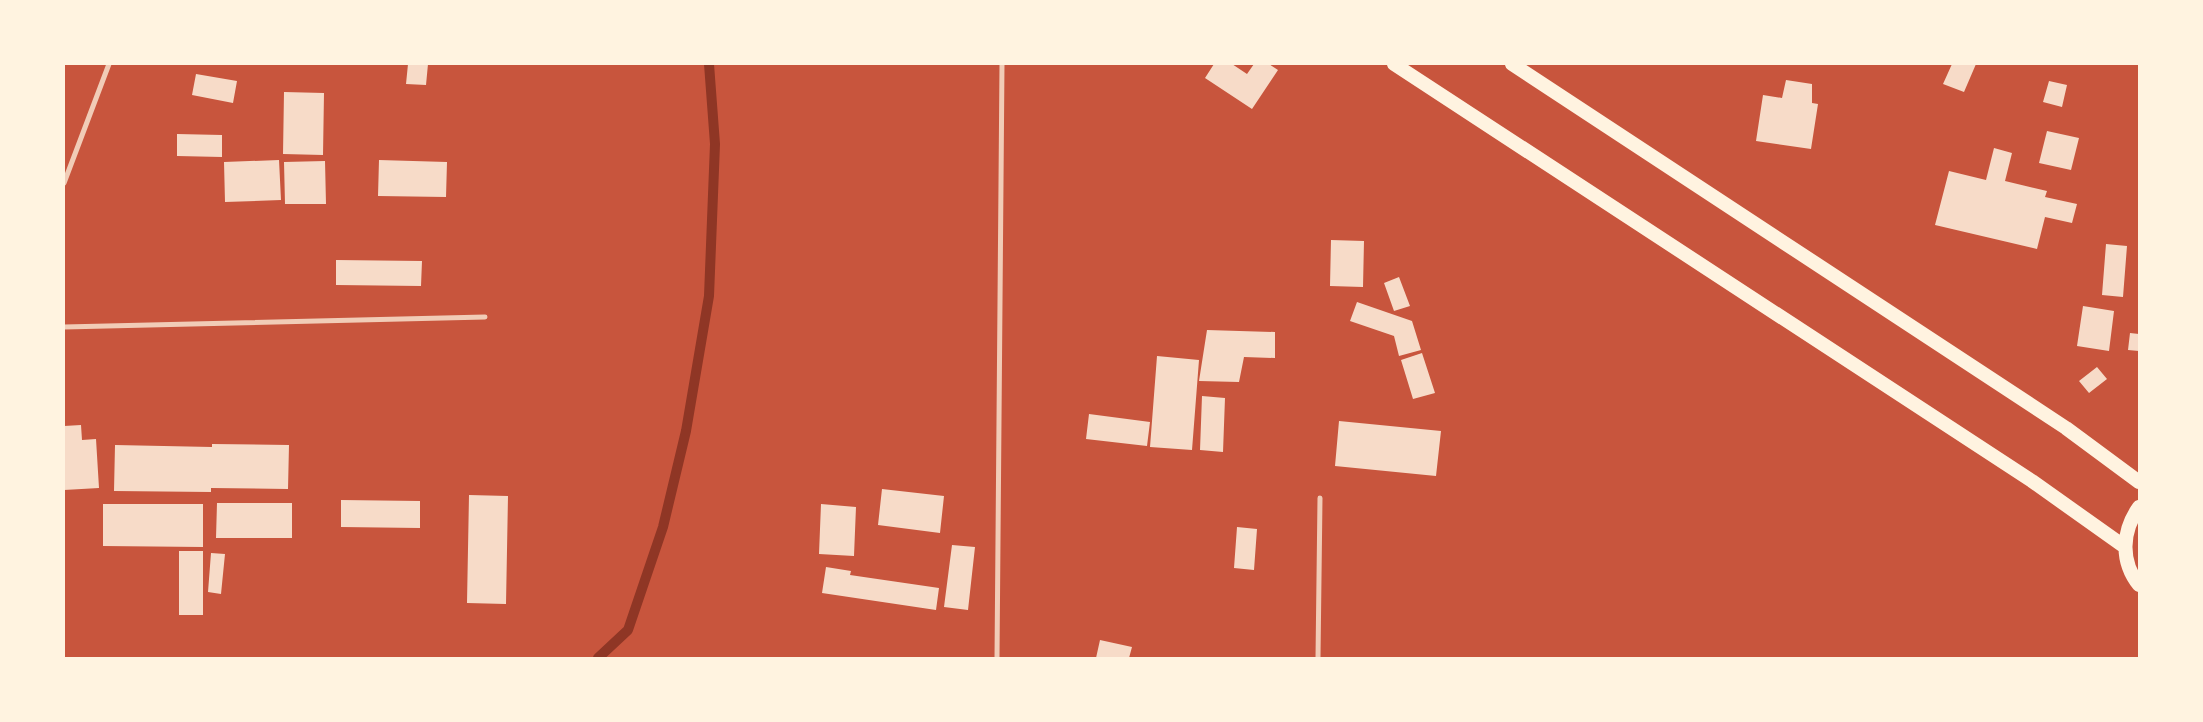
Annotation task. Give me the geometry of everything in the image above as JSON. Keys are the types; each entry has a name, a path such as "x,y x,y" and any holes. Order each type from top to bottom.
{"highway":[{"path":"1394,64 2032,481 2125,547"},
{"path":"1512,64 2066,428 2139,482"},
{"path":"2139,507 2132,516 2127,531 2125,547 2127,564 2139,584"}],"street":[{"path":"64,183 109,64"},
{"path":"997,658 1002,64"},
{"path":"64,326 485,318"},
{"path":"1318,658 1320,498"}],"building":[{"path":"408,64 428,64 426,85 406,84"},
{"path":"1214,64 1232,64 1247,74 1254,64 1269,64 1278,70 1252,109 1205,78"},
{"path":"1952,64 1976,64 1964,92 1943,84"},
{"path":"196,74 237,81 233,103 192,95"},
{"path":"1786,80 1812,84 1812,103 1818,104 1811,149 1756,141 1763,95 1782,98"},
{"path":"2049,81 2067,85 2062,107 2043,102"},
{"path":"284,92 324,93 323,155 283,154"},
{"path":"2047,131 2079,138 2071,170 2039,163"},
{"path":"177,134 222,135 222,157 177,156"},
{"path":"1994,148 2012,153 2005,181 2047,191 2045,197 2077,204 2072,223 2045,217 2037,249 1935,225 1949,171 1986,180"},
{"path":"279,160 281,200 225,202 224,162"},
{"path":"379,160 447,162 446,197 378,196"},
{"path":"325,161 326,204 285,204 284,162"},
{"path":"1331,240 1364,241 1363,287 1330,286"},
{"path":"2106,244 2127,246 2123,297 2102,295"},
{"path":"336,260 422,261 421,286 336,285"},
{"path":"1399,277 1410,306 1394,311 1384,283"},
{"path":"1357,302 1412,321 1421,350 1399,356 1394,336 1350,321"},
{"path":"2083,306 2114,311 2109,351 2077,346"},
{"path":"1207,330 1275,332 1275,358 1244,357 1239,382 1199,381"},
{"path":"2130,333 2139,334 2139,351 2128,350"},
{"path":"1422,353 1435,393 1413,399 1401,360"},
{"path":"1157,356 1199,360 1192,450 1150,447"},
{"path":"2097,367 2107,379 2089,393 2079,381"},
{"path":"1202,396 1225,398 1223,452 1200,450"},
{"path":"1089,414 1150,422 1147,446 1086,439"},
{"path":"1339,421 1441,431 1436,476 1335,466"},
{"path":"81,425 82,440 96,439 99,488 64,490 64,426"},
{"path":"212,444 289,445 288,489 211,488 211,492 114,491 115,445 212,447"},
{"path":"882,489 944,496 940,533 878,525"},
{"path":"469,495 508,496 506,604 467,603"},
{"path":"341,500 420,501 420,528 341,527"},
{"path":"217,503 292,503 292,538 216,538"},
{"path":"103,504 203,504 203,547 103,546"},
{"path":"821,504 856,507 854,556 819,554"},
{"path":"1237,527 1257,529 1254,570 1234,568"},
{"path":"952,545 975,547 968,610 944,607"},
{"path":"179,551 203,551 203,615 179,615"},
{"path":"211,553 225,554 221,594 208,592"},
{"path":"826,567 851,571 850,575 939,588 936,610 822,593"},
{"path":"1100,640 1132,647 1129,658 1096,658"}],"waterway":[{"path":"598,658 628,630 663,527 686,431 709,296 715,144 709,64"}]}
